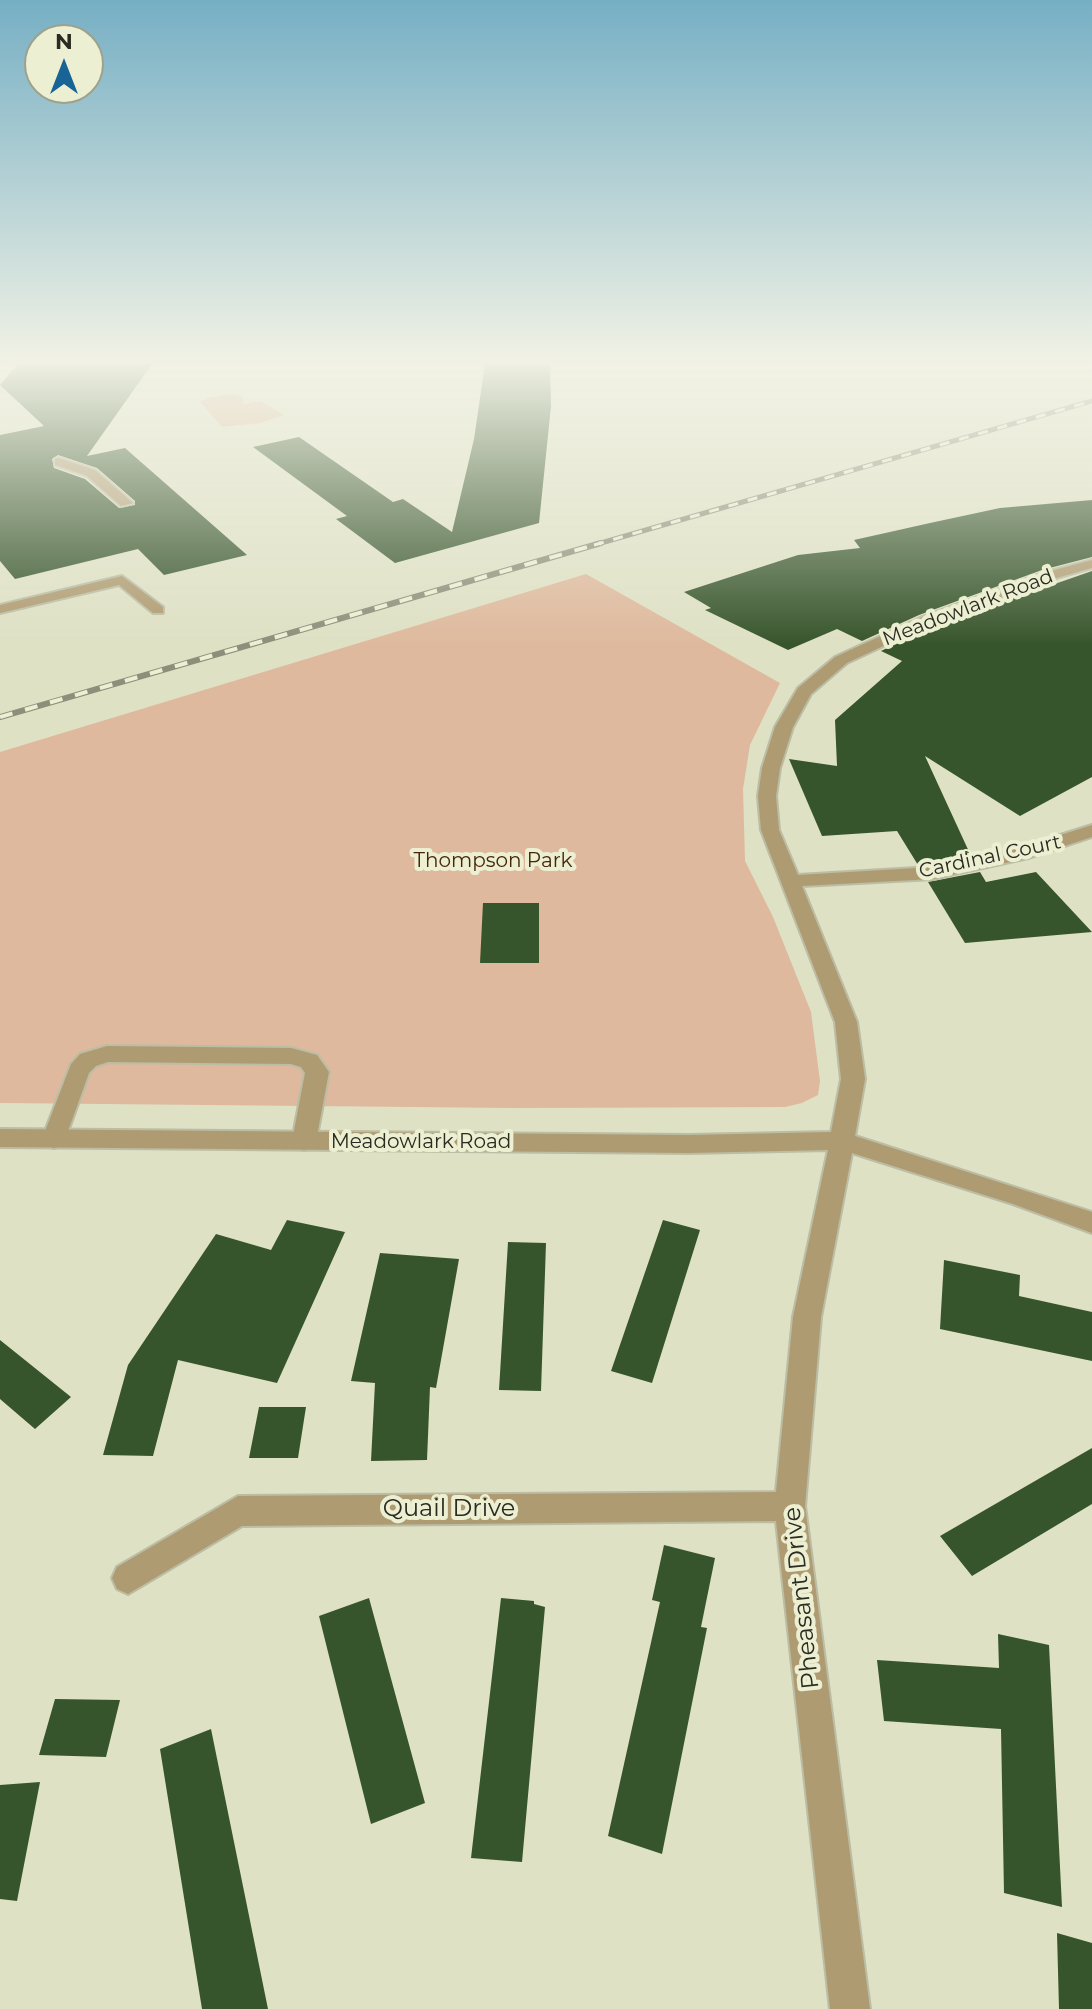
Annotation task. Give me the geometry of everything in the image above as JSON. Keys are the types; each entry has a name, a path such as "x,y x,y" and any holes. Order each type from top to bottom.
{"street":[{"path":"59,462 91,473 126,503"},
{"name":"Meadowlark Road","path":"842,1141 853,1079 846,1022 770,830 767,796 771,768 784,727 804,691 841,660 925,621 1048,576 1092,564"},
{"path":"1,609 122,580 158,610"},
{"name":"Cardinal Court","path":"790,881 933,873 1021,854 1092,831"},
{"path":"54,1139 79,1070 88,1060 107,1054 291,1056 309,1061 317,1072 304,1141"},
{"name":"Meadowlark Road","path":"0,1138 689,1144 842,1141 1021,1197 1092,1223"},
{"name":"Pheasant Drive","path":"842,1141 807,1317 790,1506 850,2009"},
{"name":"Quail Drive","path":"128,1578 238,1511 790,1506"}],"green space":[{"name":"Thompson Park","path":"586,574 780,683 750,745 743,789 745,861 773,917 811,1012 820,1081 818,1095 785,1107 0,1103 0,752"}],"building":[{"path":"0,458 54,458 54,468 85,479 119,508 135,505 135,501 97,468 66,458 136,458 247,555 164,575 138,549 15,579 0,561"},
{"path":"268,458 329,458 393,502 403,499 452,532 470,458 546,458 539,523 395,563 336,519 347,516"},
{"path":"1092,500 1092,557 1042,570 919,615 862,641 837,629 788,650 705,610 711,608 684,592 798,555 860,548 854,540 1000,508"},
{"path":"1092,571 1092,777 1020,816 925,756 971,856 918,865 897,831 822,836 789,759 837,766 835,720 902,661 881,651 931,627"},
{"path":"980,872 986,882 1036,872 1092,932 965,943 928,882"},
{"path":"483,903 539,903 539,963 480,963"},
{"path":"287,1220 345,1232 277,1383 178,1360 153,1456 103,1455 128,1365 216,1234 271,1250"},
{"path":"663,1220 700,1230 652,1383 611,1371"},
{"path":"508,1242 546,1243 541,1391 499,1390"},
{"path":"380,1253 459,1259 436,1388 430,1387 427,1460 371,1461 375,1383 351,1381"},
{"path":"944,1260 1020,1275 1019,1296 1092,1312 1092,1361 940,1329"},
{"path":"0,1340 71,1397 35,1429 0,1399"},
{"path":"259,1407 306,1407 298,1458 249,1458"},
{"path":"1092,1448 1092,1504 972,1576 940,1536"},
{"path":"664,1545 715,1558 701,1627 707,1628 662,1854 608,1836 660,1602 652,1600"},
{"path":"369,1598 425,1803 371,1824 319,1616"},
{"path":"501,1598 534,1601 534,1604 545,1607 522,1862 471,1858"},
{"path":"998,1634 1049,1645 1062,1907 1004,1893 1001,1729 884,1721 877,1660 999,1668"},
{"path":"55,1699 120,1700 106,1757 39,1755"},
{"path":"211,1729 268,2009 202,2009 160,1749"},
{"path":"40,1782 17,1901 0,1899 0,1785"},
{"path":"1057,1933 1092,1943 1092,2009 1059,2009"}],"railway":[{"path":"594,545 896,458"},
{"path":"0,717 601,543"}]}
